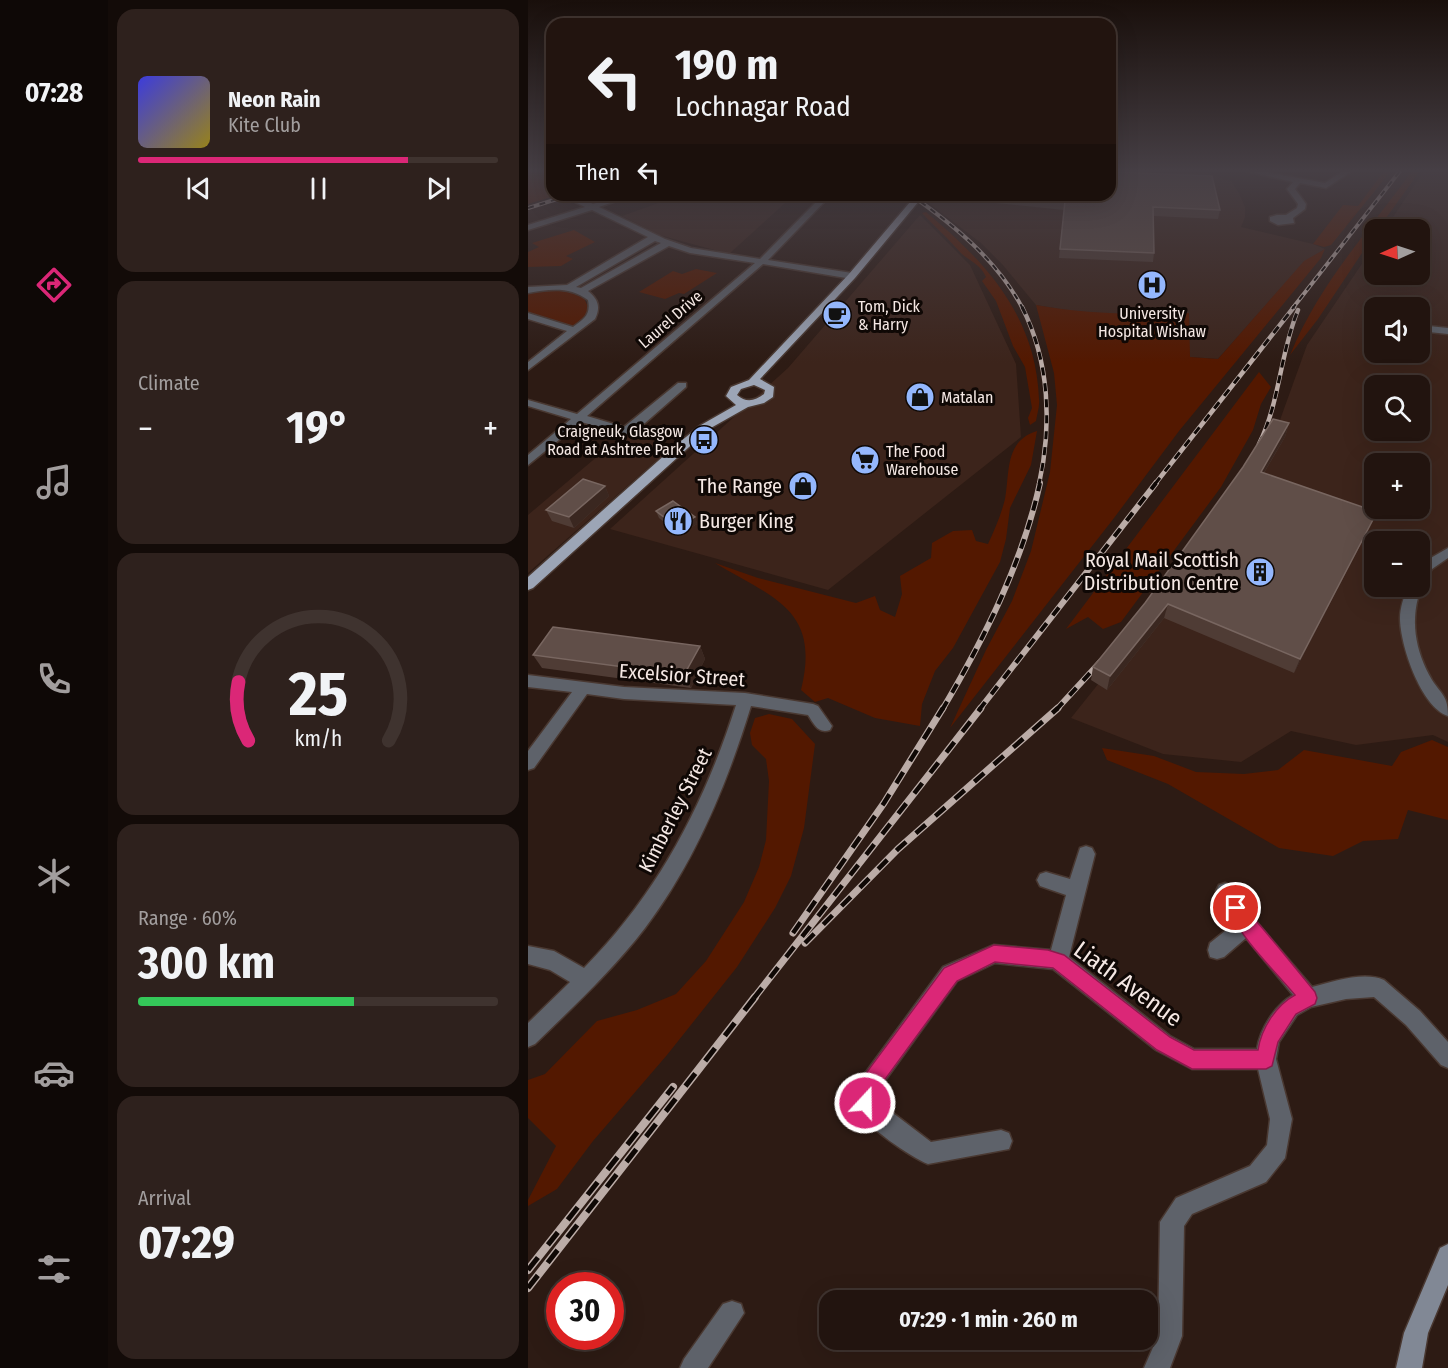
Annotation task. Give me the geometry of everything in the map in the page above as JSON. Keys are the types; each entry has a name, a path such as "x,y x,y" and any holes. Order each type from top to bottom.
{"main road":[{"path":"758,383 768,363 852,276 887,235"},
{"path":"528,585 680,447 741,403 762,401 769,395 770,389 758,383 741,385 733,390 731,396 741,403"}],"street":[{"path":"650,235 690,250 852,276"},
{"name":"Laurel Drive","path":"528,461 761,262 788,235"},
{"path":"568,288 655,237"},
{"path":"582,291 668,243"},
{"path":"528,290 568,288 582,291 592,299 594,308 592,317 528,367"},
{"path":"528,316 576,331"},
{"path":"1430,329 1448,331"},
{"path":"528,403 626,431 682,386"},
{"path":"1430,564 1448,552"},
{"path":"1412,597 1407,620 1410,646 1421,674 1448,710"},
{"name":"Excelsior Street","path":"528,681 584,688 745,699 813,710 824,726"},
{"path":"528,763 584,688"},
{"name":"Kimberley Street","path":"528,1037 617,948 657,895 684,852 730,750 745,699"},
{"path":"1058,961 1086,854"},
{"path":"1046,880 1078,890"},
{"path":"1225,891 1247,925 1308,998"},
{"path":"1217,950 1247,925"},
{"name":"Liath Avenue","path":"1001,1141 928,1153 871,1112 865,1103 865,1090 950,975 994,954 1048,958 1058,961 1163,1043 1192,1059 1266,1059"},
{"path":"528,955 554,960 585,980"},
{"path":"1156,1368 1170,1336 1172,1222 1184,1206 1258,1174 1277,1150 1281,1119 1266,1059 1269,1039 1290,1008 1308,998 1347,989 1377,987 1413,1018 1448,1058"},
{"path":"1409,1368 1416,1333 1448,1256"},
{"path":"693,1368 732,1313"}],"shaded area":[{"path":"558,235 582,235 595,242 566,256 573,259 561,266 528,267 528,252 539,247 532,243"},
{"path":"659,235 750,235 729,254"},
{"path":"903,235 940,235 970,265 1016,364 1021,437 828,590 610,529 788,368"},
{"path":"943,235 952,235 987,271 1004,293 1029,342 1036,369 1039,404 1036,421 1030,425 1028,418 1032,408 1025,367 1013,346 996,301 982,281 986,277 981,268 962,254"},
{"name":"University Hospital Wishaw","path":"970,235 1274,235 1325,249 1304,262 1218,359 1189,357 1189,313 1123,315 1072,311 1036,305 981,243"},
{"path":"1320,235 1339,235 1331,245 1324,247 1313,244"},
{"path":"1364,235 1364,250 1318,319 1290,355 1315,305"},
{"path":"1430,235 1448,235 1448,742 1433,735 1356,745 1291,731 1241,762 1163,754 1071,718 1151,618 1280,420 1307,345 1364,261 1364,285 1430,285"},
{"path":"1325,249 1321,258 1179,431 950,728 986,650 1012,601 1031,551 1050,472 1057,405 1054,373 1036,305 1112,313 1189,313 1190,357 1218,359 1304,261"},
{"path":"696,269 717,273 684,294 679,293 665,299 639,292 673,271 682,274"},
{"path":"551,289 567,291 584,298 589,309 582,322 567,326 528,314 528,292"},
{"path":"1259,372 1271,387 1261,404 1253,430 1221,487 1121,622 1103,629 1088,617 1066,629"},
{"path":"1037,431 1031,465 1010,508 1000,562 953,648 935,671 922,704 920,726 875,718 828,698 815,702 801,690 805,663 804,641 798,623 773,597 715,563 758,578 856,603 875,596 880,610 895,617 902,594 900,576 931,558 932,543 953,531 972,530 976,541 988,544 1003,505 1010,459 1019,442"},
{"path":"633,433 635,436 673,446 528,573 528,515 624,434"},
{"path":"769,714 792,719 815,744 804,828 791,876 775,908 737,967 667,1055 593,1141 557,1189 528,1206 528,1200 556,1146 528,1118 528,1080 545,1074 597,1021 637,1010 676,994 706,961 744,902 759,867 766,840 769,781 766,759 752,745 750,733 755,718"},
{"path":"1432,740 1448,747 1448,820 1408,810 1398,839 1363,841 1333,856 1279,848 1168,784 1107,760 1102,748 1154,756 1196,772 1244,774 1278,770 1304,750 1392,766 1401,752"}],"building":[{"path":"1061,235 1154,235 1154,253 1060,249"},
{"name":"Royal Mail Scottish Distribution Centre","path":"1273,419 1289,423 1261,472 1364,508 1364,519 1373,519 1367,531 1364,531 1364,537 1300,659 1168,604 1110,676 1093,667 1145,603 1243,467"},
{"path":"583,479 605,486 569,517 546,510"},
{"path":"673,501 695,517 677,527 656,511"},
{"path":"553,627 700,646 684,675 533,655"}],"railway":[{"path":"962,235 1001,275 1022,308"},
{"path":"1292,309 1350,235"},
{"path":"1155,484 1294,307"},
{"path":"1022,308 1038,350 1046,394 1046,440 1039,484"},
{"path":"1259,444 1276,394 1287,343 1298,310"},
{"path":"942,710 1000,600 1023,543 1040,483"},
{"path":"979,710 1156,483"},
{"path":"1057,709 1102,660"},
{"path":"793,933 884,803 943,708"},
{"path":"754,998 981,708"},
{"path":"805,943 898,849 1057,709"},
{"path":"528,1288 755,997"},
{"path":"528,1270 673,1087"}],"place":[{"name":"University Hospital Wishaw","path":"1152,285"},
{"name":"Tom, Dick & Harry","path":"837,315"},
{"name":"Matalan","path":"920,397"},
{"name":"Craigneuk, Glasgow Road at Ashtree Park","path":"704,440"},
{"name":"The Food Warehouse","path":"865,460"},
{"name":"The Range","path":"803,486"},
{"name":"Burger King","path":"678,521"},
{"name":"Royal Mail Scottish Distribution Centre","path":"1260,572"}],"route":[{"path":"865,1103 865,1090 950,975 994,954 1048,958 1058,961 1163,1043 1192,1059 1266,1059 1269,1039 1290,1008 1308,998 1247,925 1236,908"}]}
